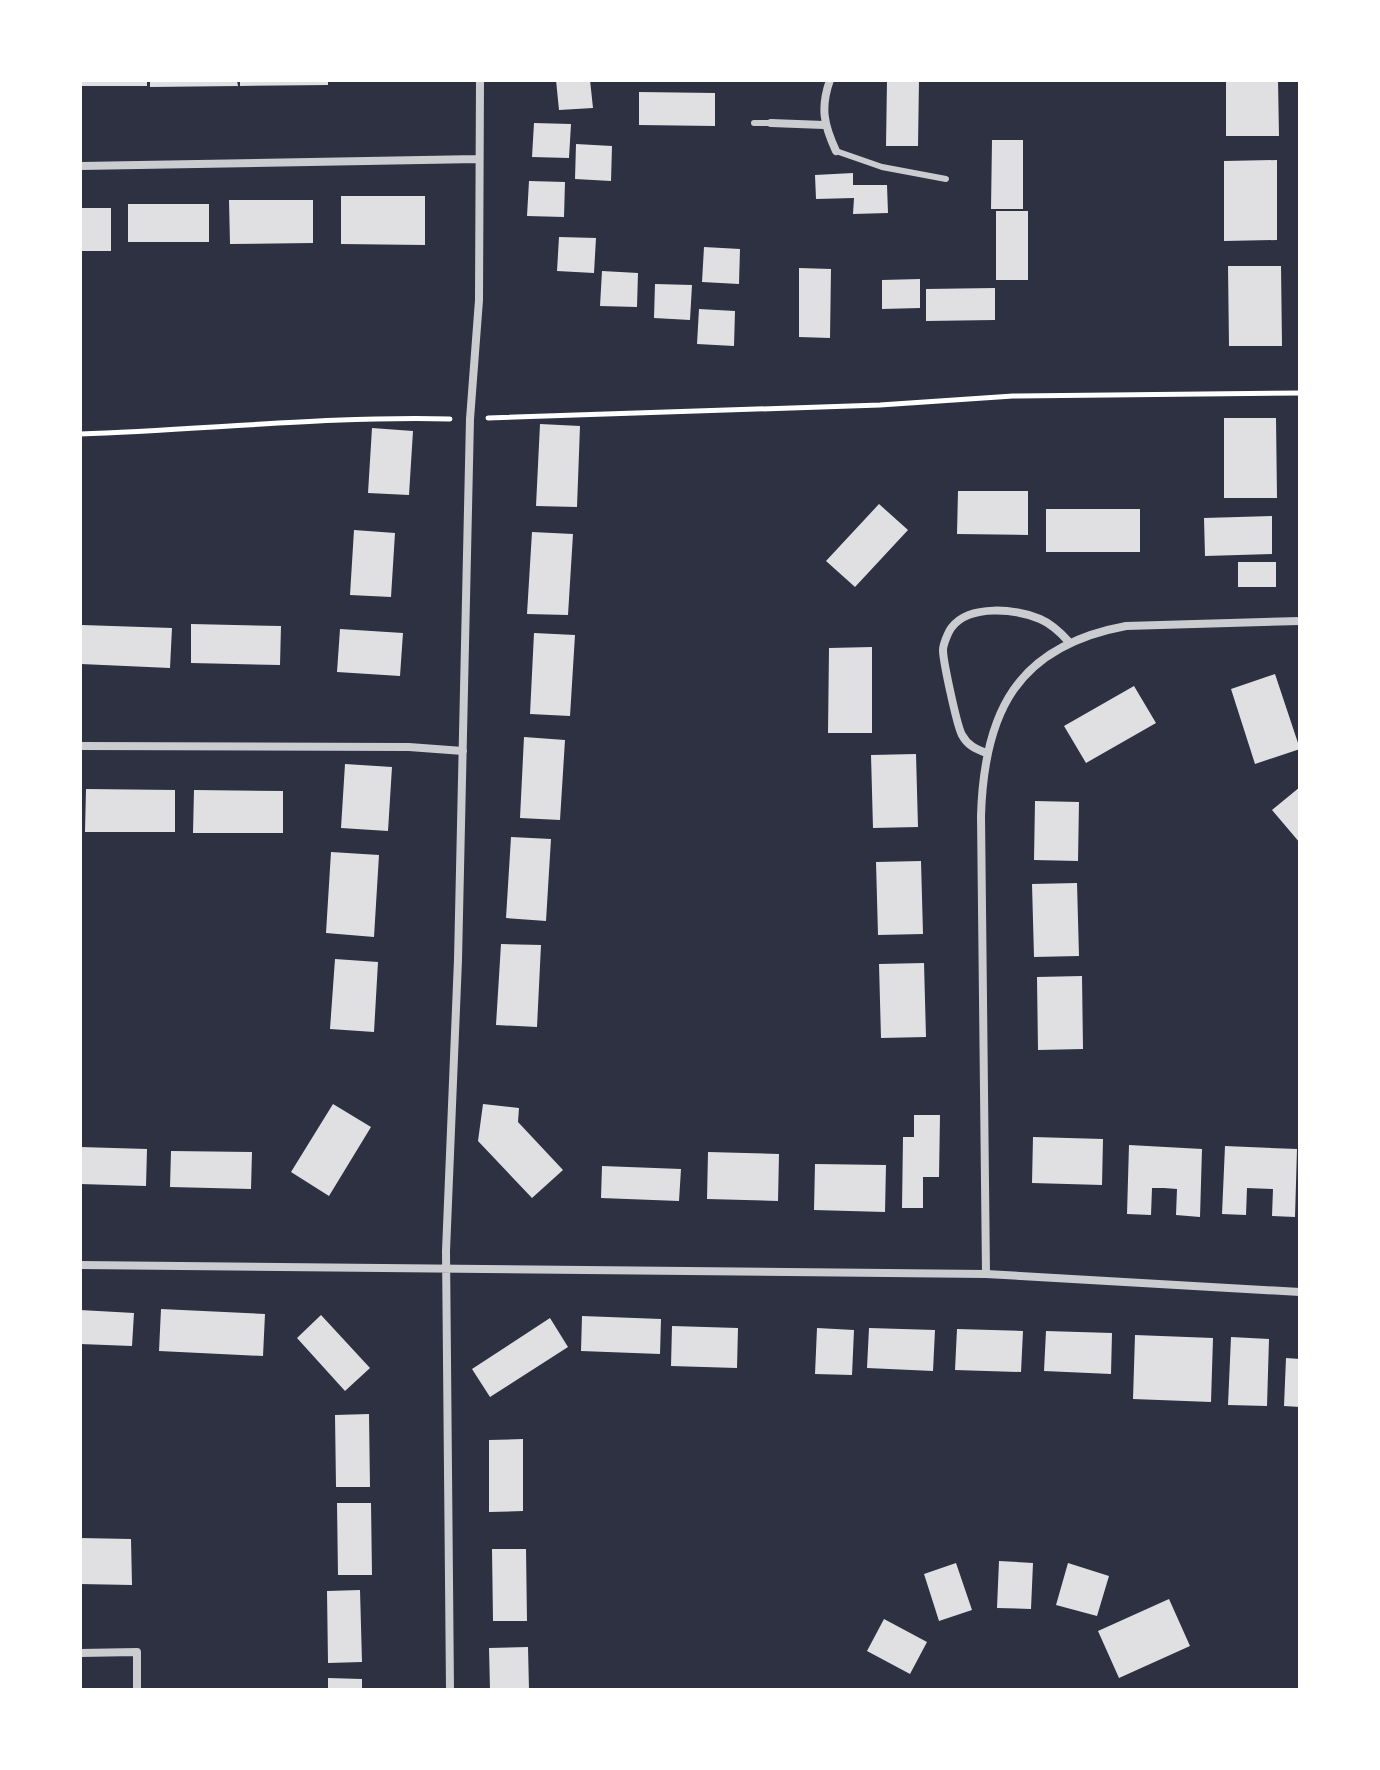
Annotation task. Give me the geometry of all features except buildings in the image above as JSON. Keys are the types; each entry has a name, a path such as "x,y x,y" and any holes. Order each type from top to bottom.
{"street":[{"path":"450,1690 446,1267 458,960 470,419 479,300 480,80"},
{"path":"830,80 825,94 824,125 836,151"},
{"path":"771,123 824,125"},
{"path":"80,166 478,159"},
{"path":"986,753 972,748 961,733 943,649 952,627 968,615 990,611 1017,613 1042,619 1058,629 1069,642"},
{"path":"986,1274 981,816 982,776 994,723 1011,691 1043,659 1069,642 1098,631 1126,626 1300,621"},
{"path":"80,746 409,747 463,751"},
{"path":"80,1265 986,1274 1300,1292"},
{"path":"80,1653 137,1652 137,1690"}],"lane":[{"path":"754,123 771,123"},
{"path":"836,151 882,167 946,179"}],"path":[{"path":"80,434 374,417 470,419 880,405 1013,396 1300,393"}]}
